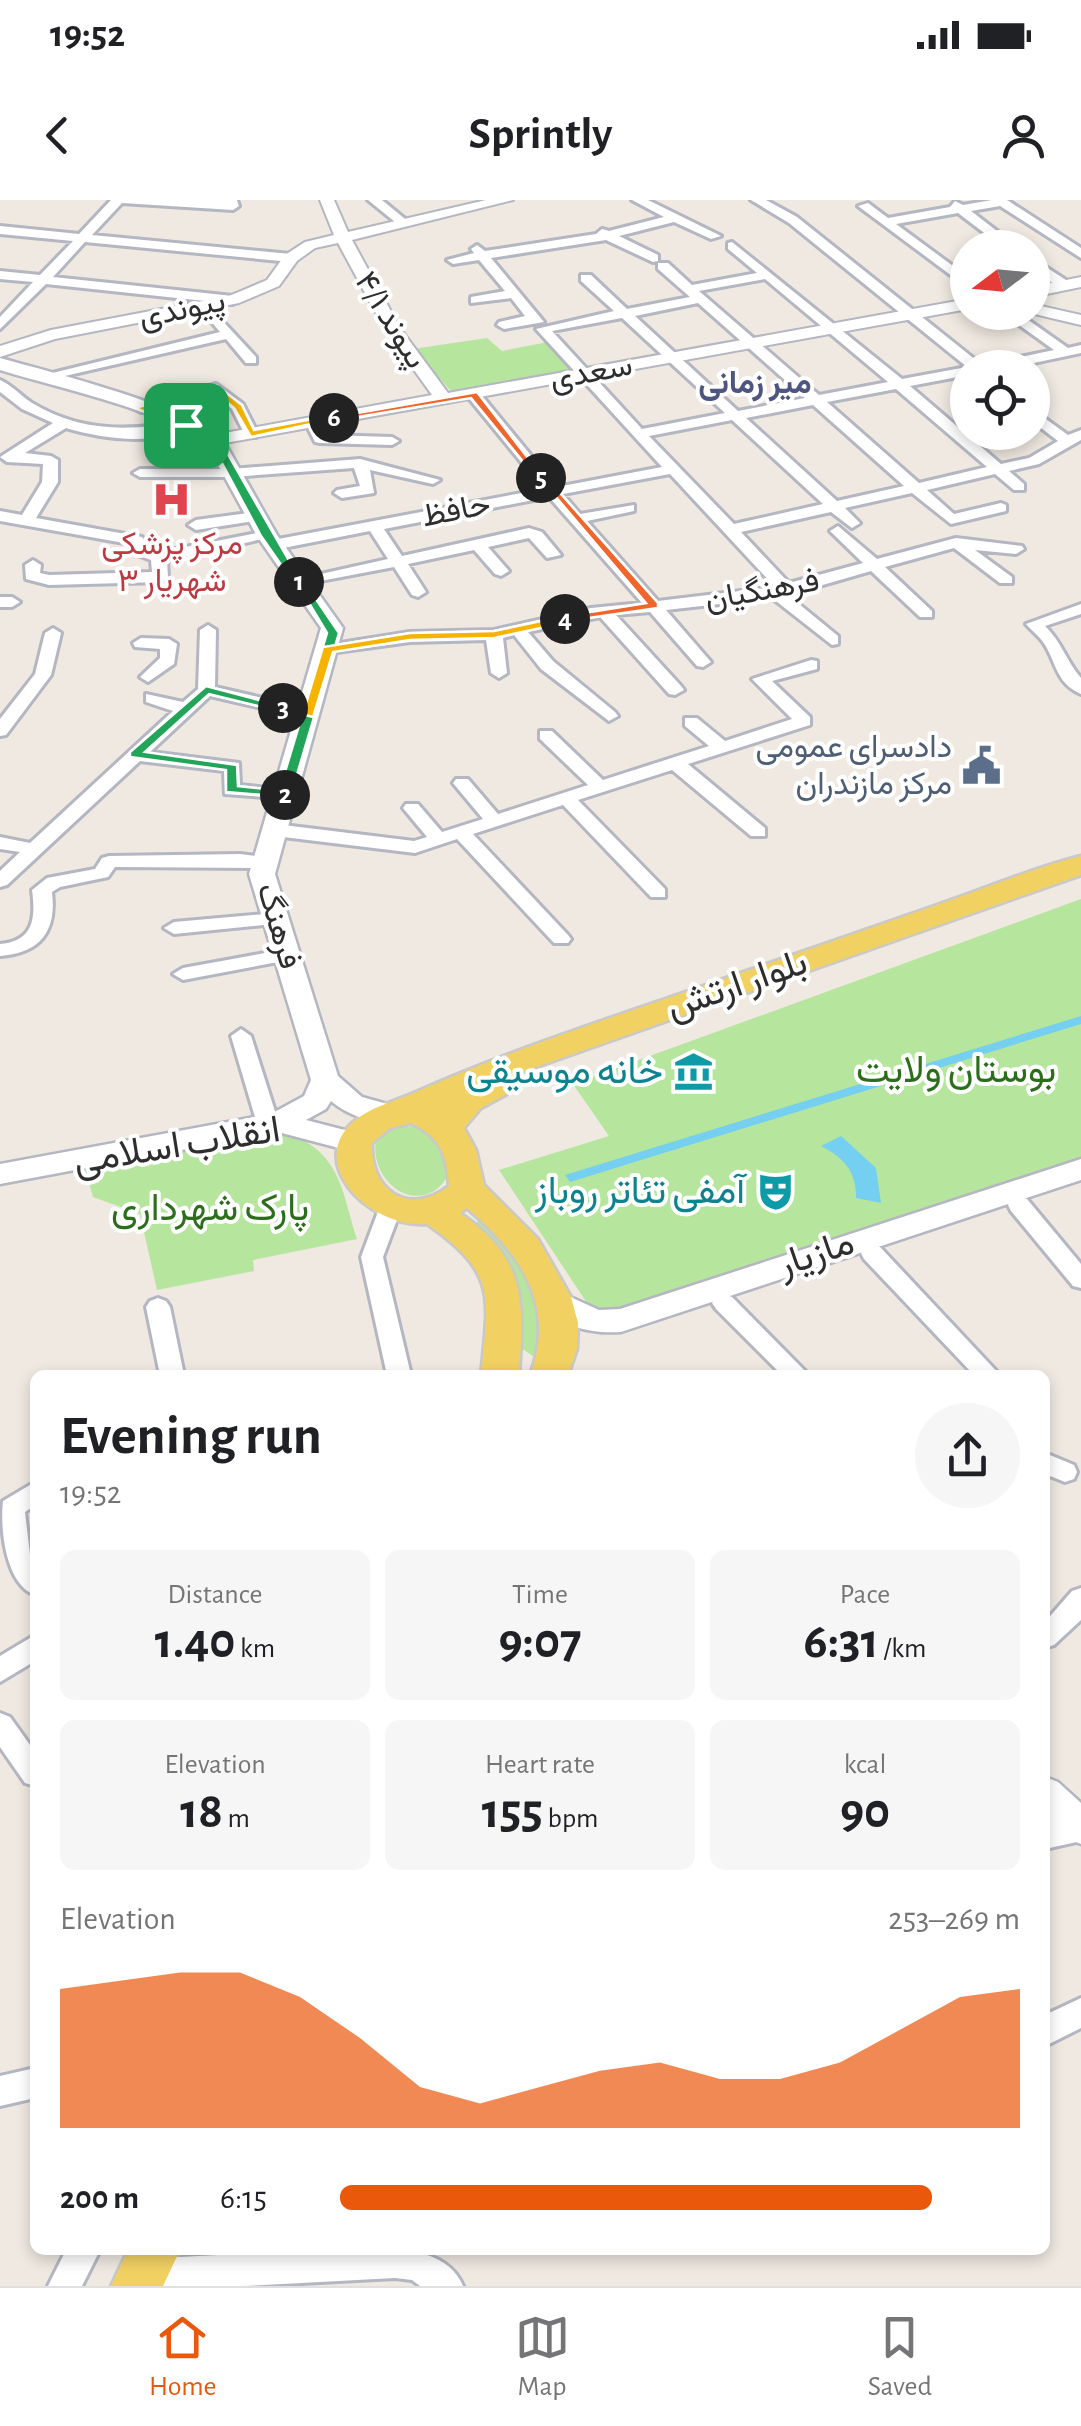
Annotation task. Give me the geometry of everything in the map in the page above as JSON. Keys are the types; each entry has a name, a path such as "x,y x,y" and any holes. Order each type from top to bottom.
{"main road":[{"path":"4,367 140,408 214,440 265,532 332,628 328,650"},
{"name":"فرهنگ","path":"326,1080 262,874 328,650"},
{"name":"بلوار ارتش","path":"447,1126 469,1100 504,1082 1081,866"},
{"name":"بلوار ارتش","path":"392,1114 494,1070 1081,881"},
{"path":"273,1123 316,1102 326,1080 352,1104 392,1114 431,1116 447,1126 465,1160 467,1190 501,1216 549,1286 555,1301 559,1365 523,1367 501,1359 506,1299 502,1278 492,1258 470,1236 434,1212"},
{"path":"392,1114 366,1125 354,1142 357,1163 374,1198 390,1209 412,1214 434,1212 454,1203 467,1190"},
{"name":"انقلاب اسلامی","path":"0,1174 273,1123 354,1142"},
{"name":"مازیار","path":"555,1301 595,1322 621,1320 1081,1170"},
{"name":"مازیار","path":"559,1365 580,1337 635,1331 1081,1185"},
{"path":"1050,1799 1081,1828"}],"street":[{"path":"1,323 118,200"},
{"path":"126,200 233,206 231,200"},
{"name":"پیوند ۴/۱","path":"327,200 389,327 443,398"},
{"path":"374,200 404,223"},
{"path":"347,237 506,200"},
{"path":"638,200 715,236"},
{"path":"757,200 792,220 955,350"},
{"path":"948,200 989,230"},
{"path":"885,222 1000,201 1081,254"},
{"path":"864,206 950,271"},
{"path":"453,260 606,236 678,218"},
{"path":"588,224 658,262 754,342 951,519 1001,508"},
{"path":"0,230 291,258"},
{"path":"200,250 217,231"},
{"name":"پیوندی","path":"4,367 26,342 234,300 273,283 291,258 321,243 347,237"},
{"path":"471,243 538,323 781,592 832,640"},
{"path":"732,246 834,328 1018,487"},
{"path":"544,247 564,261"},
{"path":"1050,272 1073,284"},
{"path":"0,275 234,300"},
{"path":"504,325 625,313 767,275"},
{"path":"586,278 830,506 874,566 926,614"},
{"path":"476,300 514,294"},
{"path":"205,306 251,360"},
{"name":"سعدی","path":"214,440 950,307"},
{"path":"1050,314 1081,320"},
{"path":"1033,330 1065,352"},
{"path":"7,404 48,378 229,334"},
{"path":"1050,355 1081,349"},
{"path":"4,367 7,404"},
{"path":"638,434 950,374"},
{"path":"140,408 216,388 238,407 251,434"},
{"path":"473,394 553,492 703,662"},
{"path":"7,404 63,422 135,434 186,425"},
{"path":"5,459 63,422"},
{"path":"312,422 320,439 392,440"},
{"path":"729,530 1034,462 1074,438 1050,424"},
{"path":"5,459 51,460 50,482 28,519"},
{"path":"342,493 369,490 360,463"},
{"path":"140,473 232,473 360,463 433,480"},
{"name":"حافظ","path":"265,532 374,526 673,470"},
{"path":"577,519 629,508"},
{"path":"0,516 136,540 142,551 159,556 265,532"},
{"path":"196,525 265,532"},
{"path":"374,526 418,592"},
{"path":"300,582 534,533 553,555"},
{"path":"477,544 501,571"},
{"path":"956,544 1006,580"},
{"name":"فرهنگیان","path":"328,650 410,637 494,635 603,612 781,592 956,544 1016,549"},
{"path":"33,565 32,576 49,580 160,578 159,556"},
{"path":"1081,609 1034,624 1053,642 1058,662 1081,689"},
{"path":"603,612 675,690"},
{"path":"0,881 206,690 208,630"},
{"path":"518,630 547,665 609,716"},
{"path":"0,730 43,675 53,633"},
{"path":"494,635 499,673"},
{"path":"142,643 169,644 168,660"},
{"path":"148,677 168,660 209,660"},
{"path":"275,830 415,847 804,721 760,680 811,665"},
{"path":"206,690 308,714"},
{"path":"152,698 185,709"},
{"path":"691,722 720,746"},
{"path":"546,736 598,786"},
{"path":"135,755 232,767 231,790 286,795"},
{"path":"674,762 758,832"},
{"path":"462,783 494,821"},
{"path":"565,797 658,893"},
{"path":"412,808 438,839"},
{"path":"460,832 562,939"},
{"path":"0,843 33,849"},
{"path":"0,950 25,948 36,936 46,913 42,890 54,882 101,873 109,862 151,858 196,862 237,857 264,862"},
{"path":"174,928 276,919"},
{"path":"183,974 287,955"},
{"path":"241,1036 273,1123"},
{"path":"1019,1205 1081,1280"},
{"path":"390,1209 372,1257 398,1370"},
{"path":"872,1254 983,1370"},
{"path":"724,1303 792,1370"},
{"path":"158,1307 171,1370"},
{"path":"30,1495 12,1508 19,1567 30,1579"},
{"path":"1050,1633 1066,1620 1081,1599"},
{"path":"0,1671 30,1650"},
{"path":"0,1725 30,1767"},
{"path":"1050,1835 1081,1828"},
{"path":"1050,2028 1081,2012"},
{"path":"0,2091 30,2085"},
{"path":"64,2286 81,2255"},
{"path":"144,2270 395,2262 418,2265 447,2286"}],"green space":[{"path":"487,338 502,351 548,342 576,370 452,392 413,349"},
{"name":"بوستان ولایت","path":"1081,899 1081,1157 621,1312 589,1306 499,1170 609,1136 573,1084"},
{"path":"411,1126 434,1137 449,1174 438,1188 425,1195 400,1191 380,1170 376,1155 376,1139 390,1129"},
{"name":"پارک شهرداری","path":"289,1134 306,1142 329,1163 343,1190 357,1239 253,1260 254,1271 157,1290 140,1214 93,1197 83,1162 258,1135"},
{"path":"484,1215 533,1264 543,1355 533,1356 518,1346 476,1231 475,1224"}],"water":[{"path":"1081,1016 1081,1024 570,1182 565,1175"},
{"path":"841,1136 876,1168 881,1203 856,1198 847,1166 821,1146"}],"place":[{"name":"مرکز پزشکی شهریار ۳","path":"172,499"},
{"name":"دادسرای عمومی مرکز مازندران","path":"982,765"},
{"name":"خانه موسیقی","path":"693,1072"},
{"name":"آمفی تئاتر روباز","path":"775,1192"}],"district":[{"name":"میر زمانی","path":"755,383"}],"route":[{"path":"186,425 140,408 221,389 238,407 251,434 473,394 553,492 654,605 591,613 494,635 410,637 328,650 308,714 206,690 135,755 232,767 231,790 286,795 328,650 333,633 267,536 214,440 186,425"}]}
